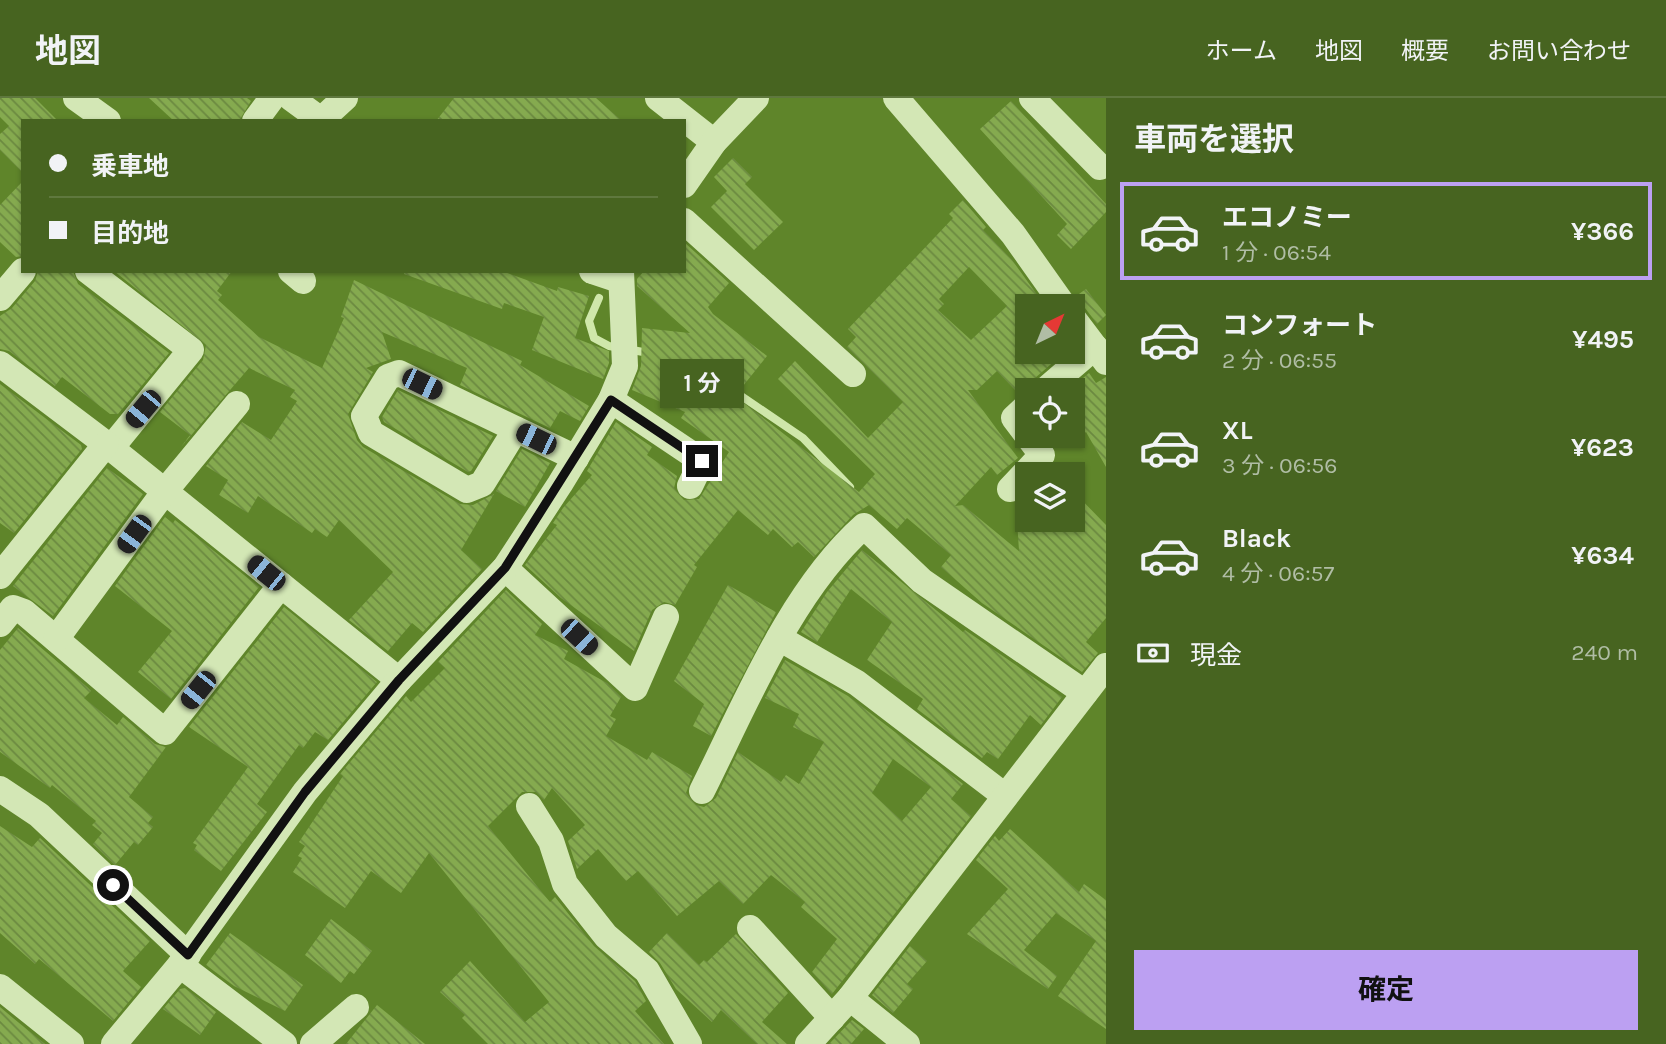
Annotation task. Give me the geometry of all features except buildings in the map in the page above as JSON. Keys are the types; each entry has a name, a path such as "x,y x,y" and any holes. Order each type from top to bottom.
{"street":[{"path":"76,98 105,119"},
{"path":"256,119 272,98"},
{"path":"291,98 320,119"},
{"path":"322,119 345,98"},
{"path":"657,98 684,119"},
{"path":"686,182 714,142 757,98"},
{"path":"896,98 1013,234 1056,294"},
{"path":"1032,98 1100,167"},
{"path":"686,120 714,142"},
{"path":"686,223 853,374"},
{"path":"0,298 21,273"},
{"path":"0,576 191,351 91,273"},
{"path":"114,1044 184,960 305,792 399,680 505,568 611,400 625,366 620,276"},
{"path":"1063,378 1100,354 1085,334"},
{"path":"0,364 109,446 399,680"},
{"path":"516,429 482,484 467,490 371,433 364,416 388,377 399,373 516,429 576,458"},
{"path":"611,400 702,461 690,486"},
{"path":"56,639 165,491 237,404"},
{"path":"1010,489 1042,455 1037,448"},
{"path":"702,790 779,638 842,545 864,526 922,581 1085,693"},
{"path":"505,568 635,688 666,617"},
{"path":"4,608 24,612 165,732 281,585"},
{"path":"779,638 857,682 1006,796"},
{"path":"808,1044 850,998 1106,666"},
{"path":"0,789 38,815 184,960 284,1044"},
{"path":"529,806 551,841 565,884 606,936 647,971 689,1044"},
{"path":"750,928 832,1018"},
{"path":"0,987 71,1044"},
{"path":"850,998 907,1044"},
{"path":"313,1044 356,1007"}],"waterway":[{"path":"599,298 589,321 594,338 609,346 649,353"},
{"path":"728,387 803,438 850,487"}],"route":[{"path":"113,885 188,955 305,792 399,680 505,568 561,484 611,400 702,461"}]}
